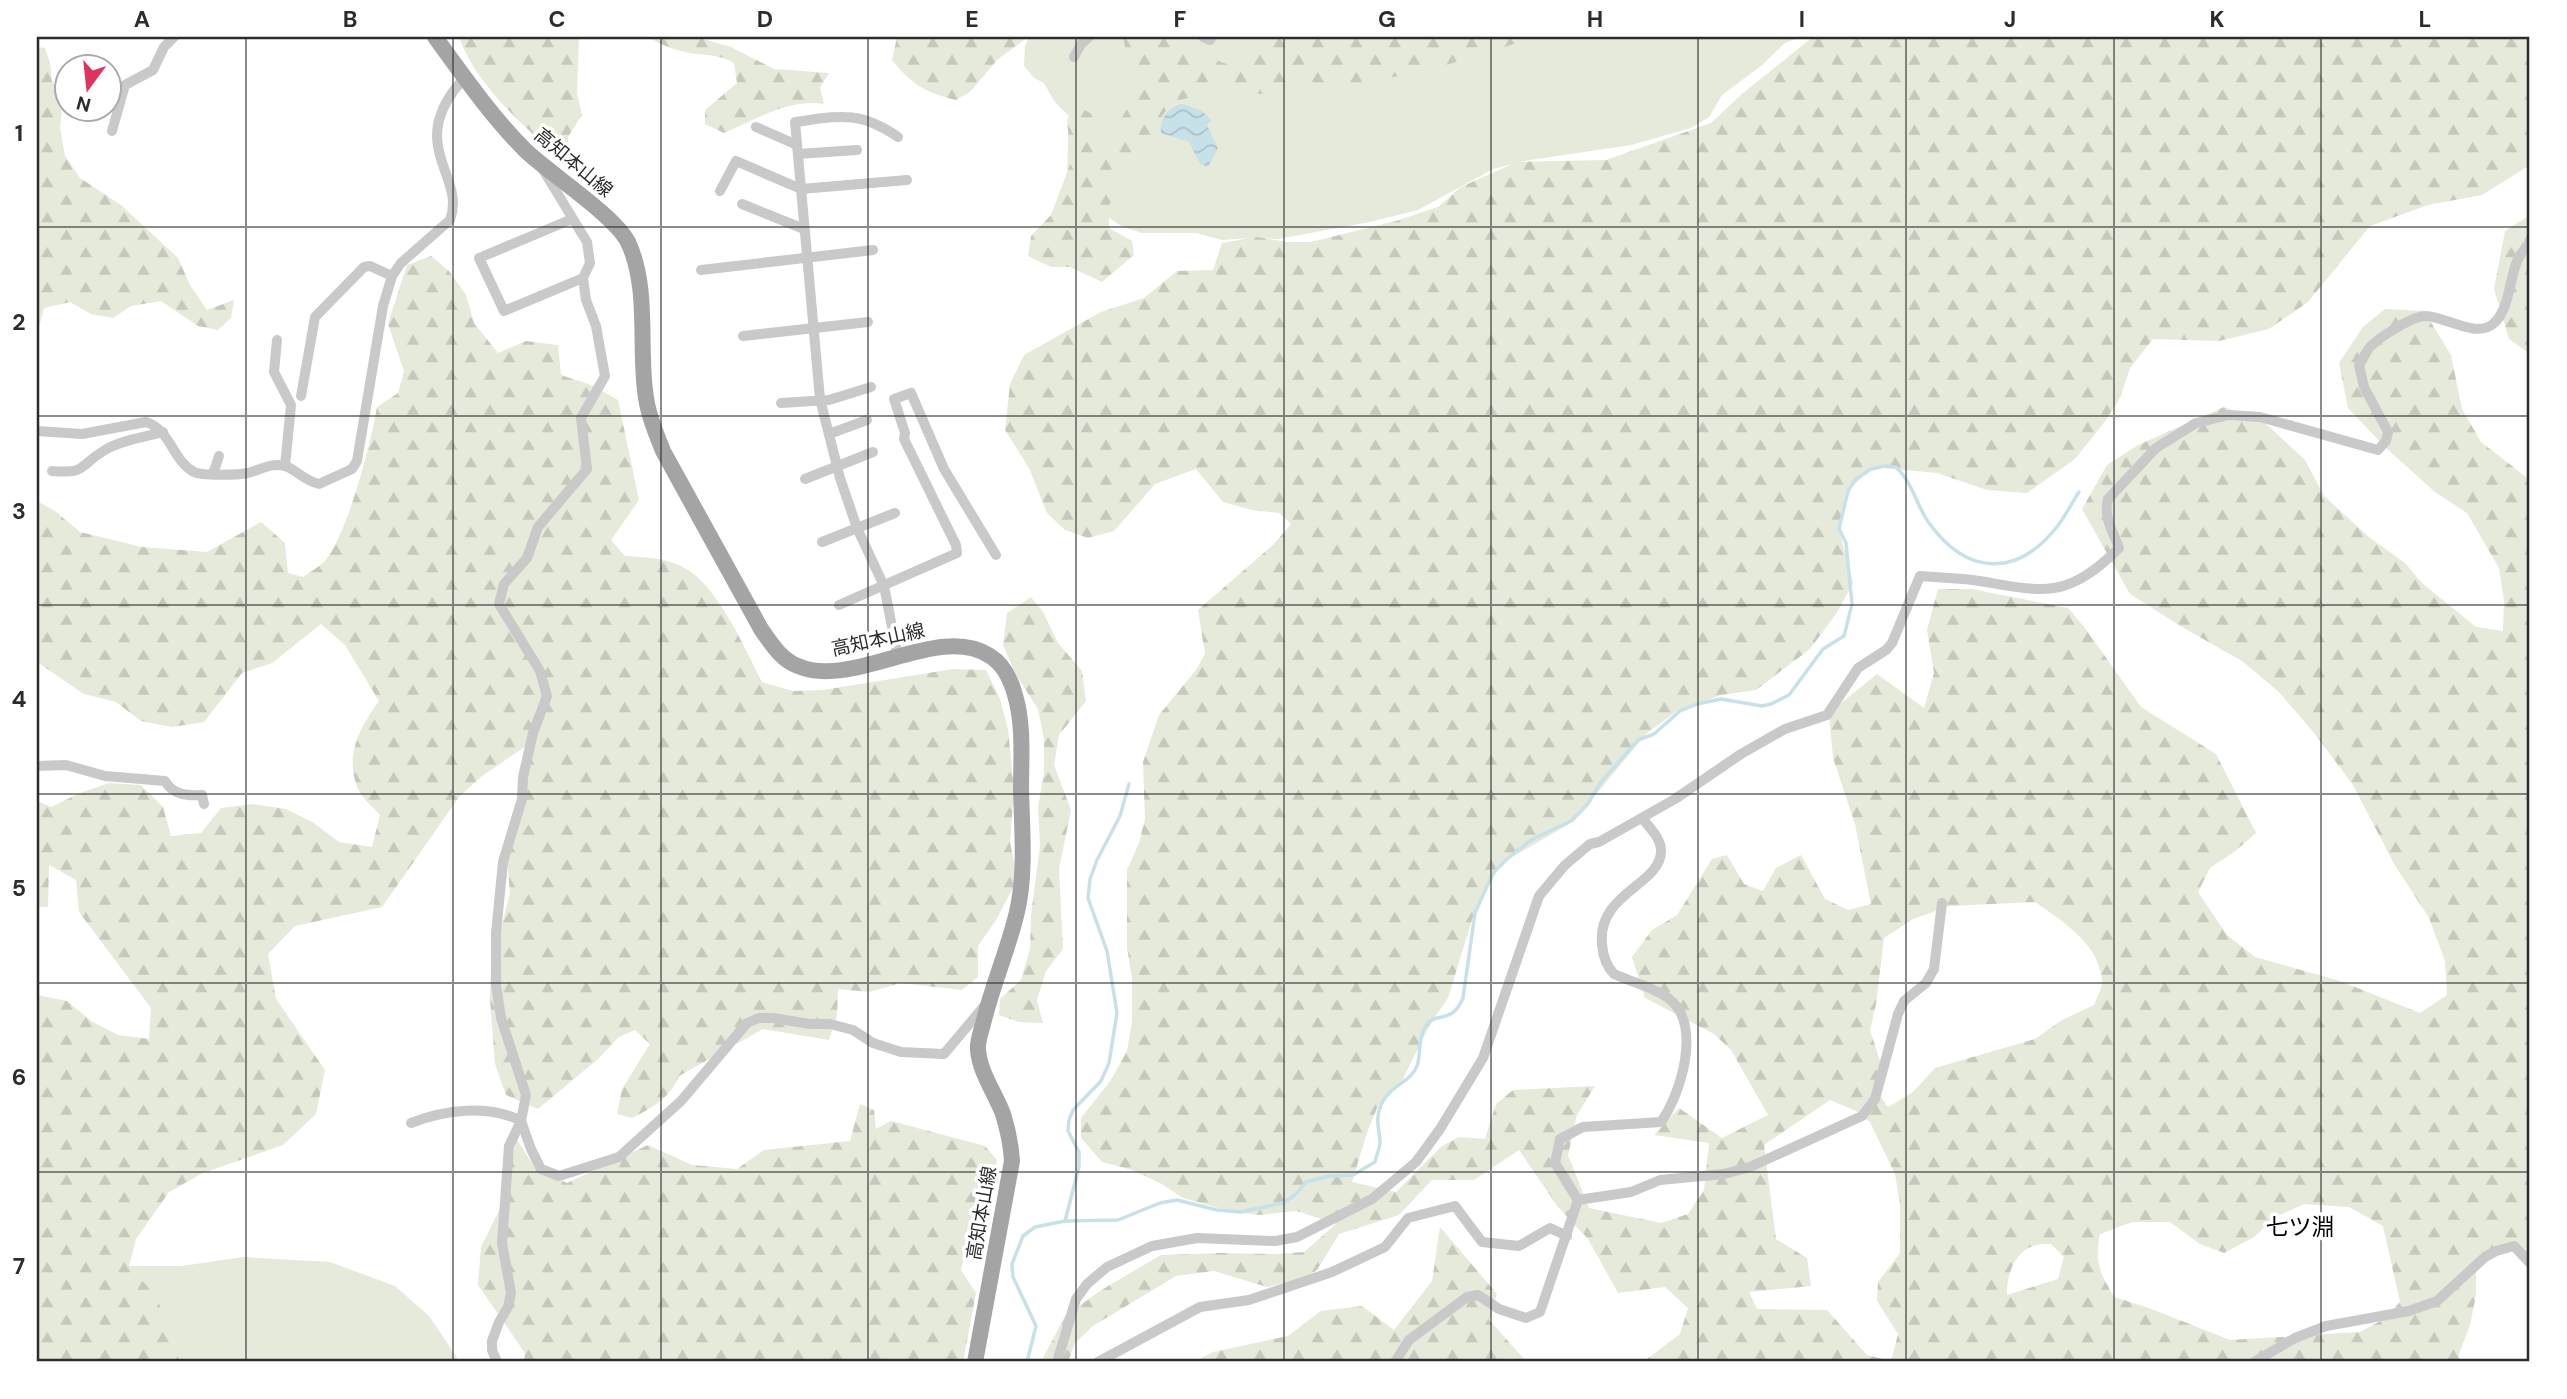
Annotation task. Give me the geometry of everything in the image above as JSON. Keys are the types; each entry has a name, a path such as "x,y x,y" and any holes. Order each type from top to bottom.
{"main road":[{"name":"高知本山線","path":"435,37 504,129 537,161 612,222 628,242 639,276 645,391 654,429 663,451 761,629 785,658 796,666 811,670 842,670 938,648 972,649 988,654 1000,664 1015,694 1021,733 1021,891 978,1048 985,1076 1002,1113 1010,1139 1012,1161 975,1362"}],"street":[{"path":"112,131 125,85 153,70 164,47 174,37"},
{"path":"1074,57 1080,44 1088,37"},
{"path":"1203,37 1210,40 1212,37"},
{"path":"37,431 82,434 146,422 163,432 193,472 245,474 268,466 285,466 299,476 319,484 352,469 357,461 383,306 392,276 401,263 450,220 453,211 455,201 437,145 438,130 443,109 452,91 466,77"},
{"path":"898,138 878,123 843,115 794,122 820,399 837,467 858,528 884,586 898,657"},
{"path":"756,127 798,149 858,150"},
{"path":"498,1362 492,1350 492,1341 508,1307 511,1293 502,1242 509,1146 521,1121 526,1095 501,1018 496,985 496,933 503,862 522,799 523,778 533,733 547,696 540,671 499,604 503,584 527,558 538,527 587,469 581,418 605,376 596,326 586,300 583,278 590,263 587,242 537,161"},
{"path":"720,191 736,161 801,189 907,180"},
{"path":"742,204 804,229"},
{"path":"572,219 479,258 504,311 583,278"},
{"path":"1057,1362 1076,1299 1087,1284 1107,1267 1152,1246 1197,1238 1275,1241 1297,1237 1372,1199 1416,1162 1440,1129 1483,1059 1539,896 1565,865 1590,844 1675,799 1741,754 1785,729 1827,715 1858,668 1892,643 1920,576 1962,578 2031,588 2064,586 2103,564 2119,548 2106,517 2108,499 2156,449 2196,423 2229,415 2260,417 2378,450 2386,440 2388,432 2364,387 2359,365 2370,347 2411,320 2425,316 2485,329 2494,323 2501,313 2518,258 2530,242"},
{"path":"701,270 873,250"},
{"path":"301,396 314,317 364,267 370,266 392,276"},
{"path":"743,336 868,322"},
{"path":"277,340 274,372 291,405 285,466"},
{"path":"781,403 828,400 871,387"},
{"path":"839,606 957,553 956,545 904,439 905,433 894,399 911,393 944,469 996,555"},
{"path":"829,434 867,420"},
{"path":"52,471 81,470 105,450 163,432"},
{"path":"805,479 873,452"},
{"path":"214,474 219,456"},
{"path":"822,542 895,513"},
{"path":"37,766 66,765 105,776 157,778 185,796 202,795 204,804"},
{"path":"1395,1362 1409,1340 1467,1297 1478,1295 1499,1309 1526,1318 1540,1312 1578,1200 1555,1163 1560,1139 1583,1127 1661,1122 1676,1096 1686,1059 1683,1018 1672,1001 1614,974 1608,968 1603,955 1601,934 1609,911 1656,869 1661,851 1658,839 1642,818"},
{"path":"1578,1200 1631,1192 1660,1181 1724,1174 1749,1167 1861,1116 1875,1099 1904,1001 1926,983 1934,969 1942,903"},
{"path":"411,1123 463,1111 488,1111 510,1115 521,1121 541,1169 559,1176 619,1157 681,1101 747,1023 759,1018 830,1024 853,1030 873,1043 901,1052 944,1054 989,1001"},
{"path":"1098,1362 1200,1307 1249,1300 1332,1272 1385,1247 1408,1218 1455,1206 1482,1242 1519,1245 1550,1228 1567,1236"},
{"path":"2254,1362 2295,1338 2326,1325 2409,1311 2437,1301 2485,1256 2496,1251 2514,1246 2530,1263"}],"green space":[{"path":"459,37 579,37 577,93 582,115 568,137 570,167 522,124 491,91 467,56"},
{"path":"648,37 696,37 731,47 774,69 829,73 820,88 824,104 785,107 724,133 705,124 705,110 737,83 734,63 716,56 675,49"},
{"path":"897,37 1028,37 997,60 970,92 956,100 920,86 899,68 892,60"},
{"path":"1029,37 1800,37 1785,43 1761,66 1722,95 1709,117 1691,128 1631,145 1524,161 1493,169 1418,210 1370,222 1278,239 1222,240 1196,233 1142,233 1123,227 1072,194 1067,174 1069,116 1054,101 1044,83 1034,78 1024,66 1025,46"},
{"path":"1123,37 1165,37 1175,44 1229,65 1278,37 1554,37 1527,40 1430,70 1326,90 1300,90 1276,96 1222,88 1177,101 1164,113 1115,186 1109,208 1109,228 1132,241 1134,255 1102,282 1070,267 1051,267 1028,256 1031,236 1051,215 1071,162 1067,120 1076,105 1095,116 1103,145 1140,89 1139,68 1127,55"},
{"path":"1813,37 2530,37 2530,165 2482,195 2428,205 2370,226 2308,302 2269,329 2219,341 2153,339 2130,368 2120,398 2106,420 2075,459 2027,493 1987,490 1937,473 1872,467 1845,494 1840,534 1853,583 1836,614 1810,649 1756,690 1721,695 1677,711 1646,734 1574,821 1502,863 1476,907 1448,998 1429,1026 1402,1081 1378,1106 1352,1182 1396,1192 1442,1146 1459,1137 1485,1139 1496,1104 1513,1090 1595,1086 1577,1115 1568,1155 1589,1208 1661,1223 1688,1214 1704,1190 1709,1143 1654,1135 1679,1108 1722,1138 1768,1115 1731,1050 1714,1034 1645,998 1632,957 1652,930 1677,915 1712,859 1727,855 1744,884 1763,891 1776,868 1801,855 1825,899 1848,910 1871,904 1855,824 1833,758 1829,713 1877,674 1924,708 1934,673 1927,630 1938,589 1971,589 2068,608 2141,707 2216,754 2256,833 2210,868 2198,892 2227,935 2255,957 2340,981 2420,1013 2447,995 2445,961 2429,918 2393,862 2353,785 2315,734 2279,692 2242,661 2130,594 2082,509 2107,465 2138,445 2224,407 2264,422 2305,460 2324,496 2370,538 2405,563 2422,583 2476,627 2503,631 2504,601 2499,568 2467,513 2435,492 2385,447 2348,408 2339,363 2363,327 2385,309 2424,311 2451,355 2462,409 2481,442 2530,480 2530,1257 2526,1252 2493,1250 2476,1272 2476,1295 2459,1362 1643,1362 1680,1334 1688,1308 1665,1287 1618,1293 1588,1239 1558,1207 1519,1150 1474,1180 1432,1180 1399,1215 1339,1234 1317,1270 1303,1279 1267,1287 1214,1271 1176,1276 1093,1326 1075,1343 1068,1362 1041,1362 1065,1316 1103,1289 1161,1255 1304,1252 1336,1224 1297,1211 1259,1215 1229,1211 1183,1198 1132,1170 1102,1162 1081,1138 1081,1118 1111,1080 1127,1051 1132,1022 1132,979 1127,947 1127,870 1139,843 1145,819 1143,762 1159,715 1196,670 1205,654 1198,610 1274,544 1291,524 1279,513 1252,510 1223,502 1196,469 1155,484 1114,531 1088,538 1065,530 1047,513 1029,468 1005,430 1010,384 1024,355 1101,312 1144,298 1177,271 1213,270 1222,243 1256,237 1287,242 1311,242 1396,221 1438,207 1461,187 1517,162 1606,160 1711,123 1743,93","holes":["2035,902 2067,925 2094,954 2102,979 2101,988 2094,1005 2062,1020 2035,1039 1935,1068 1913,1092 1888,1107 1874,1087 1882,1067 1870,1030 1884,938 1913,919 1950,906","1830,1100 1856,1111 1870,1122 1895,1174 1900,1204 1900,1253 1878,1282 1877,1301 1898,1334 1891,1361 1867,1355 1827,1310 1757,1309 1749,1292 1811,1286 1807,1258 1776,1239 1764,1145","2304,1204 2349,1207 2383,1226 2400,1302 2384,1319 2360,1332 2230,1340 2114,1297 2098,1261 2100,1234 2132,1222 2170,1222 2200,1244 2224,1253 2254,1237 2276,1217","2040,1244 2051,1244 2064,1257 2058,1279 2007,1295 2008,1281 2016,1259 2026,1249"]},
{"path":"37,47 45,48 50,63 52,122 61,122 65,156 80,178 121,205 178,258 190,285 207,310 234,300 231,318 218,330 198,326 161,301 131,306 113,318 91,314 70,302 44,308 37,335"},
{"path":"2530,215 2530,354 2509,339 2494,289 2505,231"},
{"path":"431,256 449,271 466,295 474,323 498,353 526,341 558,345 561,375 591,385 618,400 639,500 611,540 625,556 655,558 683,567 695,575 729,618 762,682 793,691 823,690 953,669 986,670 1000,699 1008,729 1014,790 1010,842 1016,872 1014,886 978,946 978,977 962,990 900,983 870,992 838,989 837,1016 829,1040 763,1029 679,1076 666,1096 632,1118 617,1114 622,1089 650,1044 635,1030 619,1037 598,1059 538,1109 506,1095 495,1064 490,1000 491,968 510,893 507,860 529,767 526,746 482,776 459,797 382,907 295,926 268,954 276,999 325,1070 316,1114 283,1145 203,1173 169,1192 136,1239 129,1266 155,1295 180,1362 37,1362 37,995 67,1001 91,1021 118,1035 149,1039 151,1008 79,912 76,880 49,865 48,907 37,907 37,801 51,807 109,783 141,785 163,807 171,836 201,833 221,808 253,804 286,809 314,823 339,842 372,847 380,815 358,789 353,765 353,754 360,732 379,701 345,645 321,624 272,663 242,673 204,722 172,727 141,721 116,702 84,694 37,662 37,501 55,511 80,532 142,547 207,552 261,522 285,543 288,573 303,577 326,560 336,543 358,485 377,407 398,393 404,371 388,324 407,265"},
{"path":"1031,597 1043,612 1058,643 1082,671 1086,701 1059,735 1054,765 1071,810 1059,869 1063,949 1046,971 1037,1000 1043,1023 1019,1022 999,1015 1000,999 1021,980 1030,949 1031,915 1040,846 1038,807 1044,773 1044,739 1038,709 1016,675 1003,645 1007,613"},
{"path":"860,1104 874,1110 876,1129 891,1121 985,1146 997,1160 989,1220 969,1236 961,1270 976,1293 963,1362 524,1362 525,1353 478,1285 481,1247 506,1197 516,1138 535,1168 567,1183 648,1145 692,1165 737,1169 764,1150 850,1141"},
{"path":"1440,1227 1497,1294 1489,1320 1527,1362 1194,1362 1213,1352 1288,1336 1321,1311 1362,1306 1394,1330 1432,1281"},
{"path":"243,1257 330,1262 395,1286 429,1316 460,1362 180,1362 166,1319 129,1266 182,1266"}],"water":[{"path":"1181,104 1202,111 1211,121 1207,125 1218,148 1208,167 1200,164 1189,142 1161,133 1161,123 1165,115"}],"waterway":[{"path":"1027,1362 1036,1326 1013,1277 1012,1264 1023,1236 1035,1227 1065,1221 1118,1220 1160,1203 1177,1200 1217,1210 1241,1212 1283,1203 1296,1194 1306,1182 1329,1176 1353,1175 1375,1162 1380,1144 1378,1119 1381,1105 1389,1093 1410,1076 1417,1066 1422,1033 1428,1023 1453,1012 1463,998 1475,913 1493,873 1531,840 1571,821 1587,805 1601,782 1638,740 1654,734 1680,711 1721,699 1762,706 1771,704 1789,695 1823,649 1844,636 1852,604 1846,543 1839,529 1848,491 1855,480 1871,469 1896,467 1902,473 1929,523 1943,540 1959,552 1991,564 2024,556 2040,545 2059,524 2079,492"},
{"path":"1065,1221 1079,1167 1079,1152 1068,1131 1069,1120 1073,1110 1101,1081 1109,1063 1117,1013 1107,951 1088,898 1090,879 1120,816 1129,784"}],"district":[{"name":"七ツ淵","path":"2300,1227"}]}
